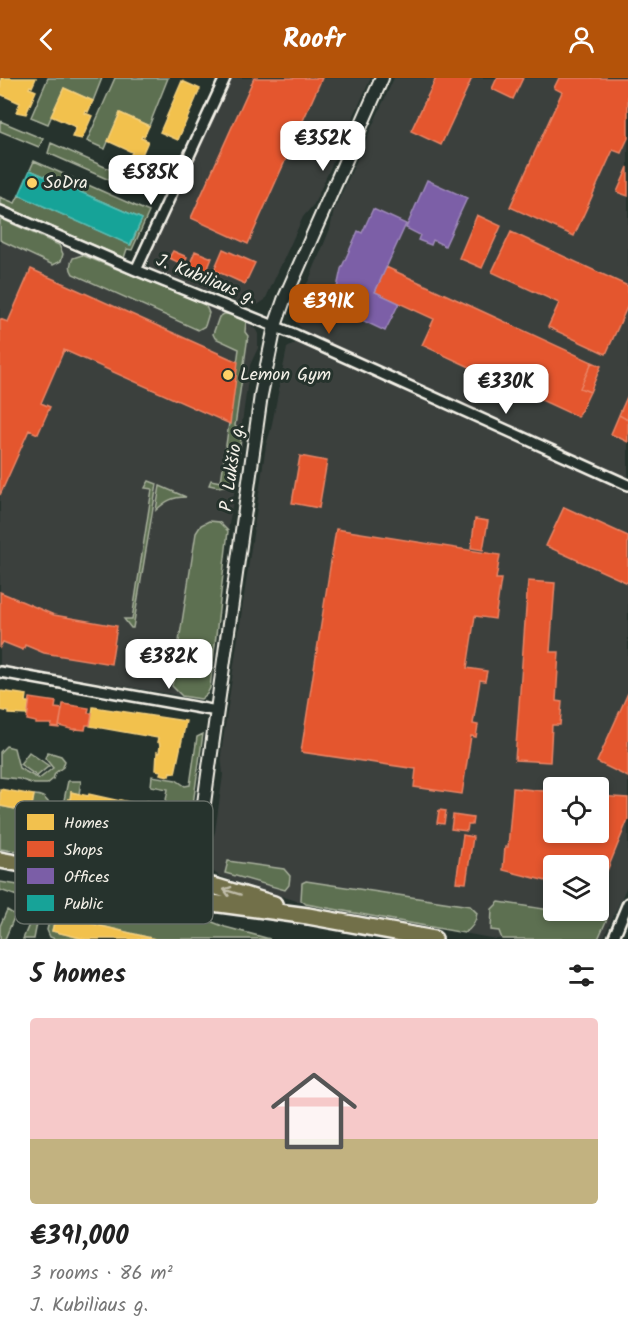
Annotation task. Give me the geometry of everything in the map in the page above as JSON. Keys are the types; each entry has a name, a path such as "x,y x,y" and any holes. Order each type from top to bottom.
{"main road":[{"path":"0,860 15,863"},
{"path":"213,886 308,916"},
{"path":"213,903 308,916 434,939"}],"street":[{"path":"136,270 225,78"},
{"name":"P. Lukšio g.","path":"204,801 260,405 275,326 302,254 382,78"},
{"name":"J. Kubiliaus g.","path":"0,211 136,270 275,326 628,485"},
{"path":"0,672 217,711"},
{"path":"613,939 628,903"}],"shaded area":[{"path":"230,78 371,78 314,204 303,217 265,300 251,307 149,267 149,256"},
{"path":"394,78 628,78 628,478 305,332 294,321 294,310 298,297 309,280 330,229 334,210"},
{"path":"0,219 82,255 246,321 258,334 258,348 250,365 242,423 243,438 228,531 210,688 201,699 0,666"},
{"path":"296,343 628,492 628,884 603,939 496,939 306,904 219,876 213,872 213,837 223,775 221,754 266,445 287,348"}],"green space":[{"path":"48,78 102,78 93,101 64,88 48,124 31,117"},
{"path":"115,78 168,78 149,126 120,113 105,149 87,141"},
{"path":"0,121 43,139 39,147 0,131"},
{"path":"51,143 159,191 143,188 139,193 48,153"},
{"path":"34,161 149,212 132,250 127,249 124,258 0,204 0,197 15,203 19,195 131,245 142,219 30,170"},
{"path":"0,218 59,245 63,254 61,261 53,265 0,240"},
{"path":"82,255 205,304 209,313 205,326 198,330 73,274 70,268 72,260"},
{"path":"224,314 246,321 245,332 248,336 235,426 242,432 234,484 218,487 209,485 211,480 221,482 239,349 215,338 213,334 219,317"},
{"path":"149,481 157,484 133,628 131,628 124,619 132,619 152,489 145,488"},
{"path":"160,486 186,497 170,500 156,510"},
{"path":"209,521 219,522 228,531 210,688 201,699 182,696 172,686 196,533 201,525"},
{"path":"203,734 193,801 166,801 168,789 151,786 152,776 176,780 185,786 190,785 197,737"},
{"path":"6,746 14,748 19,768 39,779 53,768 45,758 48,752 61,756 65,761 63,767 47,784 34,784 19,779 0,777 0,752"},
{"path":"29,752 49,766 37,776 20,764"},
{"path":"68,781 81,781 79,794 71,792 70,800 64,801"},
{"path":"34,795 47,801 33,801"},
{"path":"0,806 15,809 15,851 0,849"},
{"path":"228,861 284,869 290,876 289,885 285,890 225,873"},
{"path":"306,881 470,906 477,913 475,922 464,933 306,904 301,900 302,883"},
{"path":"0,882 15,884 15,895 0,890"},
{"path":"499,902 543,909 543,921 606,921 598,939 502,939 499,931 491,930 492,909"},
{"path":"7,910 15,915 5,939 0,939 0,926"},
{"path":"213,922 270,939 155,939 93,924"},
{"path":"29,924 37,924 34,939 23,939"},
{"path":"48,924 54,924 52,931 85,939 55,939 50,937 47,930"}],"building: Homes":[{"path":"1,78 36,78 32,87 29,88 36,91 26,114 16,112 20,103 0,94"},
{"path":"182,81 200,89 178,140 160,132"},
{"path":"64,88 93,101 88,112 85,113 92,116 82,139 72,137 76,127 51,116"},
{"path":"120,113 149,126 144,137 141,138 148,141 138,164 128,161 132,152 108,141"},
{"path":"0,691 27,695 26,702 29,702 27,715 9,714 9,712 0,710"},
{"path":"93,707 186,721 175,773 170,772 169,776 160,774 161,771 156,770 157,752 159,753 160,746 157,742 158,738 90,726"},
{"path":"0,789 34,795 33,801 15,801 15,809 0,806"},
{"path":"71,792 120,801 68,801"},
{"path":"54,924 93,924 155,939 85,939 52,931"}],"building: Shops":[{"path":"254,78 322,78 248,244 191,218"},
{"path":"436,78 472,78 441,145 411,131"},
{"path":"497,78 523,78 513,99 492,89"},
{"path":"559,78 628,78 628,138 621,153 613,150 574,236 510,207 562,92 554,88"},
{"path":"628,167 628,196 617,192"},
{"path":"477,215 501,226 482,268 459,258"},
{"path":"511,232 628,286 628,305 606,354 548,327 559,303 492,272"},
{"path":"223,249 255,263 245,284 214,270"},
{"path":"173,251 187,257 184,265 169,258"},
{"path":"195,251 212,258 206,273 189,266"},
{"path":"386,267 592,362 580,388 590,392 578,417 422,345 434,319 375,292"},
{"path":"31,269 238,362 230,424 64,350 41,403 50,407 38,434 29,430 0,495 0,319 8,322"},
{"path":"592,362 601,366 590,392 580,388"},
{"path":"628,397 628,420 619,415"},
{"path":"619,415 628,420 628,442 611,434"},
{"path":"300,456 327,461 319,508 292,503"},
{"path":"564,507 628,536 628,583 546,546"},
{"path":"475,519 488,521 483,550 471,548"},
{"path":"336,529 500,555 496,579 501,579 495,619 475,616 467,668 487,671 485,681 480,680 473,724 478,725 476,737 471,736 462,794 414,787 416,769 301,752"},
{"path":"528,581 555,583 550,652 559,652 556,701 562,702 560,725 552,725 550,762 515,760"},
{"path":"0,592 54,615 117,626 111,664 44,653 25,645 23,650 3,642 0,647"},
{"path":"628,693 628,777 597,762"},
{"path":"30,698 56,702 55,708 62,709 59,728 51,727 52,724 36,724 36,722 27,720"},
{"path":"63,704 89,708 88,713 92,713 90,725 86,725 85,730 59,726"},
{"path":"513,788 543,791 543,843 609,843 609,797 628,798 628,819 609,866 609,855 543,855 543,880 503,870 505,847 508,847"},
{"path":"439,810 446,811 444,824 437,823"},
{"path":"453,815 473,818 472,825 468,825 467,831 451,829"},
{"path":"463,835 473,837 466,883 456,882"}],"building: Offices":[{"path":"427,180 467,198 445,246 433,240 431,245 418,240 420,235 406,228"},
{"path":"373,209 406,224 375,292 399,303 385,331 351,315 342,306 337,288 341,269 358,231 362,233"}],"building: Public":[{"path":"30,170 142,219 130,245 19,195"}],"place":[{"name":"SoDra","path":"32,183"},
{"name":"Lemon Gym","path":"228,375"}]}
